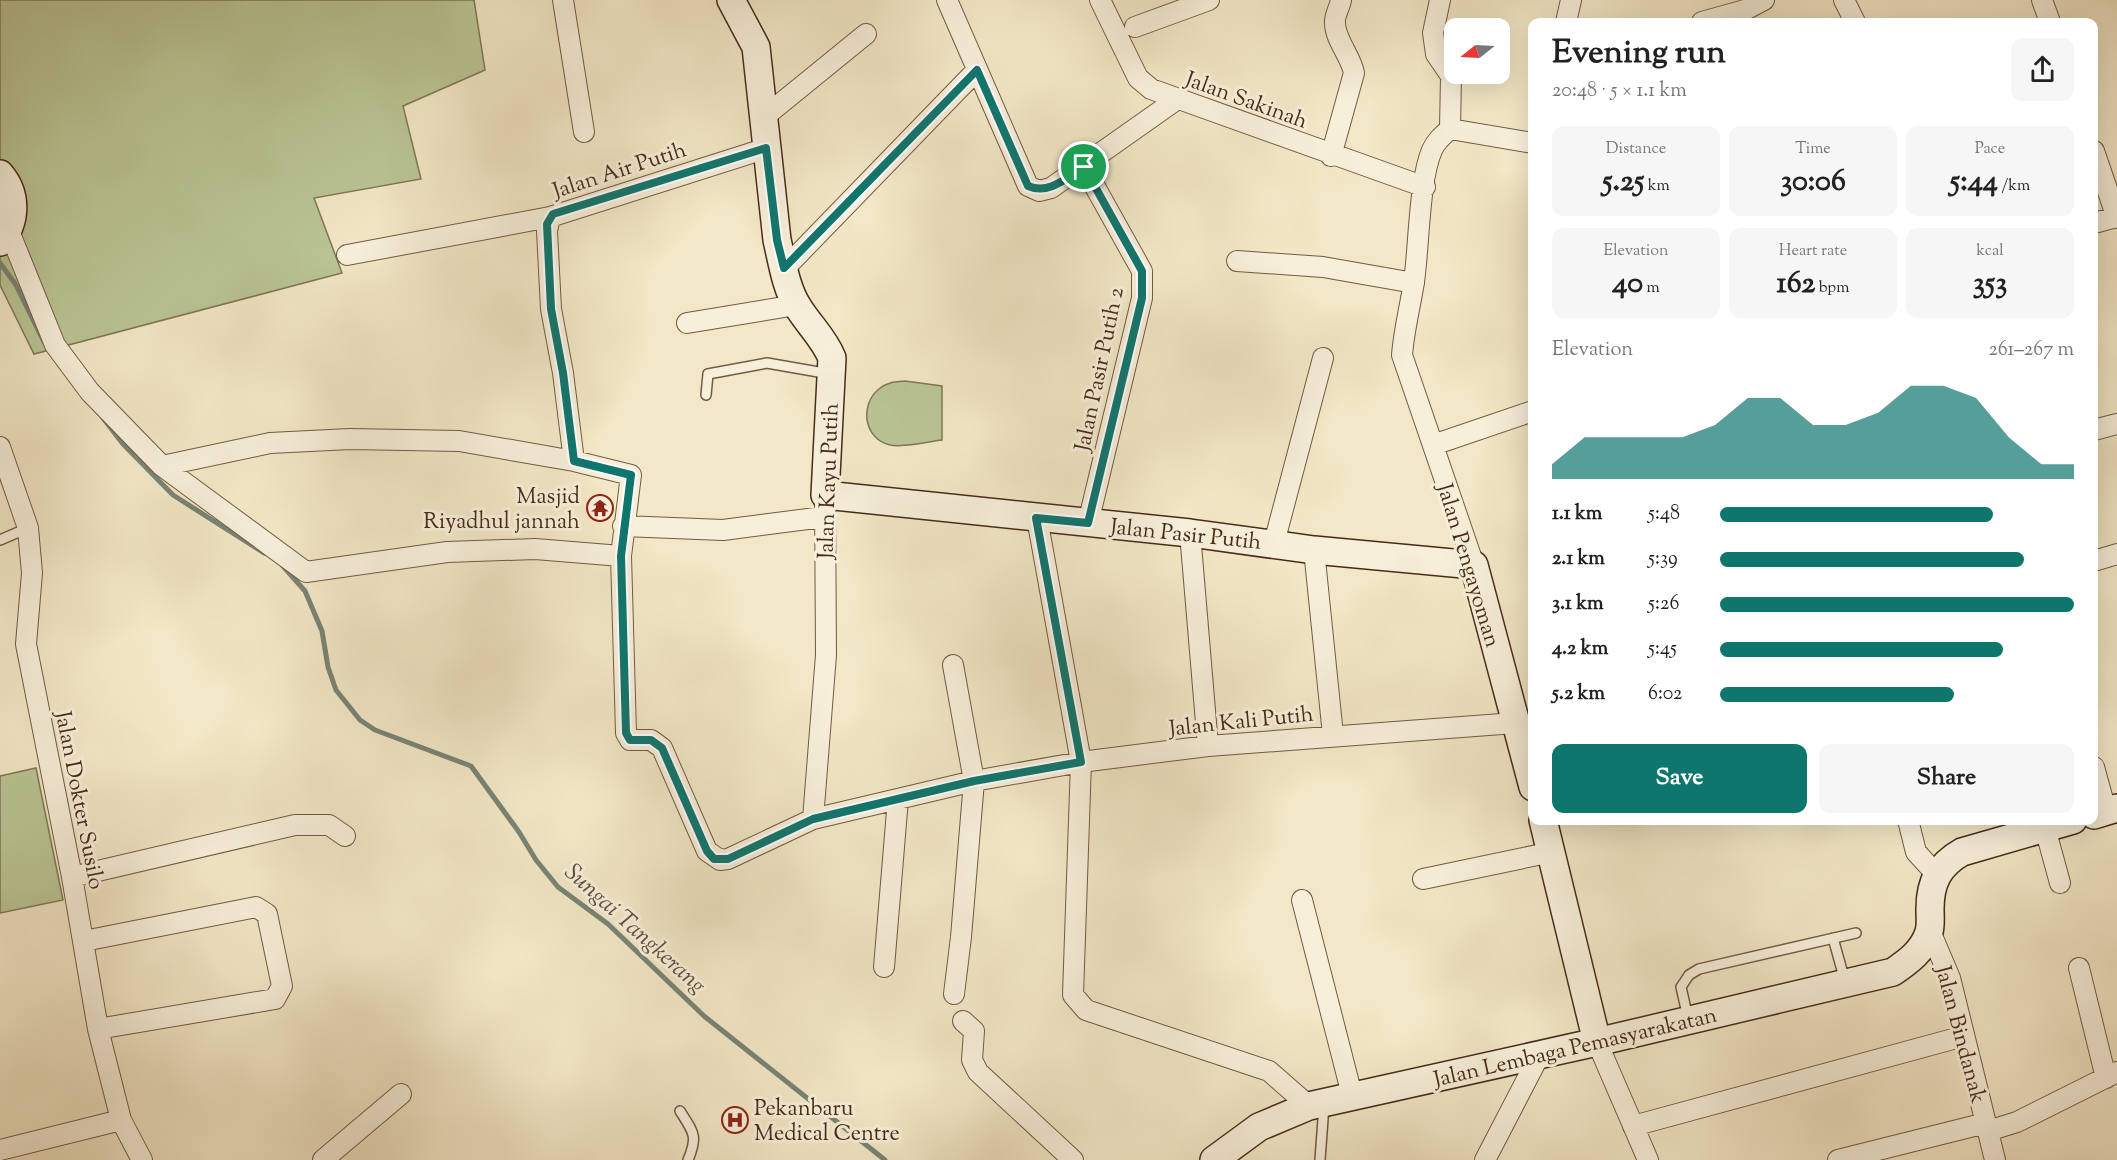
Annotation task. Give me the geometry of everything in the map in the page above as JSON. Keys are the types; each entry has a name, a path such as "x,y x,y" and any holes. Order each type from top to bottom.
{"street":[{"path":"563,0 584,132"},
{"name":"Jalan Kayu Putih","path":"731,0 756,47 777,240 784,268 796,305 827,345 832,358 824,506 825,655 813,819"},
{"path":"947,0 1028,186 1039,191 1051,188 1084,167 1176,100"},
{"name":"Jalan Sakinah","path":"1100,0 1138,78 1152,89 1176,100 1330,156 1425,187"},
{"path":"1135,27 1209,0"},
{"path":"1330,156 1354,72 1351,59 1337,34 1334,22 1341,0"},
{"path":"1440,0 1433,33 1436,54 1451,76 1450,129 1528,142"},
{"path":"1567,18 1571,0"},
{"path":"1716,18 1745,10 1764,0"},
{"path":"1844,0 1853,18"},
{"path":"2042,0 2049,18"},
{"path":"764,117 866,34"},
{"path":"784,268 977,70"},
{"name":"Jalan Pengayoman","path":"1450,129 1431,151 1414,283 1404,327 1402,355 1474,565 1528,769"},
{"name":"Jalan Air Putih","path":"574,461 563,373 551,309 547,231 550,217 766,148"},
{"path":"2098,162 2117,217 2098,222"},
{"name":"Jalan Pasir Putih 2","path":"1084,167 1142,271 1142,298 1088,523"},
{"path":"0,174 11,195 14,218 4,237 56,345 90,392 162,466 306,572 447,552 535,549 621,556"},
{"path":"347,255 550,217"},
{"path":"1237,261 1323,267 1414,283"},
{"path":"687,323 796,305"},
{"path":"1274,543 1323,358"},
{"path":"1433,445 1528,413"},
{"path":"2098,429 2117,424"},
{"path":"162,466 270,443 350,439 459,441 574,461 631,475 621,556 626,733 630,740 651,740 662,748 707,851 714,859 728,859 813,819 974,781"},
{"name":"Jalan Dokter Susilo","path":"0,447 28,528 32,573 26,644 72,876 98,1029 121,1120 142,1160"},
{"path":"623,526 723,530 824,506"},
{"name":"Jalan Pasir Putih","path":"824,506 1036,518 1190,533 1314,550 1474,565"},
{"path":"1036,518 1081,762 1073,995 1086,1010 1222,1053 1269,1071 1317,1104"},
{"path":"1190,533 1208,746"},
{"path":"1314,550 1333,735"},
{"path":"2098,560 2117,554"},
{"path":"953,665 974,781 954,994"},
{"name":"Jalan Kali Putih","path":"974,781 1081,762 1208,746 1515,723"},
{"path":"2098,782 2106,812"},
{"path":"884,967 898,799"},
{"path":"72,876 296,825 329,825 345,836"},
{"path":"1544,825 1597,1042 1648,1160"},
{"path":"1909,825 1916,852 1936,874 1949,859 1962,852 2056,825"},
{"path":"2045,828 2060,883"},
{"path":"1423,879 1552,852"},
{"name":"Jalan Bindanak","path":"1936,874 1930,897 1930,931 1950,978 1995,1160"},
{"path":"1302,900 1352,1095"},
{"path":"84,941 256,907 267,914 282,986 275,999 98,1029"},
{"name":"Jalan Lembaga Pemasyarakatan","path":"1214,1160 1259,1127 1317,1104 1539,1056 1893,972 1915,958 1930,931"},
{"path":"1838,1160 2017,1122 2112,1075 2079,968"},
{"path":"963,1020 974,1032 972,1060 978,1072 1073,1160"},
{"path":"1633,1126 1964,1036"},
{"path":"1485,1160 1539,1056"},
{"path":"322,1160 401,1094"},
{"path":"0,1150 121,1120"}],"lane":[{"path":"706,396 708,374 725,370 767,363 832,374"},
{"path":"0,540 28,528"},
{"path":"1689,1020 1681,987 1689,975 1699,969 1856,933"},
{"path":"1833,938 1846,983"},
{"path":"1317,1104 1320,1160"},
{"path":"680,1111 694,1134 694,1144 687,1160"}],"green space":[{"path":"0,0 474,0 485,70 403,106 421,179 314,198 342,273 34,354 0,285"},
{"path":"905,381 942,386 942,440 896,446 881,442 874,436 867,421 867,412 873,396 885,385"},
{"path":"36,768 63,900 0,913 0,776"}],"waterway":[{"name":"Sungai Tangkerang","path":"0,263 16,285 44,342"},
{"name":"Sungai Tangkerang","path":"103,418 123,444 173,495 264,553"},
{"name":"Sungai Tangkerang","path":"282,565 305,591 322,631 328,667 336,690 360,720 375,730 471,766 519,832 536,860 558,887 608,924 704,1016 885,1160"}],"place":[{"name":"Masjid Riyadhul jannah","path":"600,508"},
{"name":"Pekanbaru Medical Centre","path":"735,1120"}],"route":[{"path":"977,70 1028,186 1039,191 1051,188 1084,167 1142,271 1142,298 1088,523 1036,518 1081,762 974,781 813,819 728,859 714,859 707,851 662,748 651,740 634,741 627,738 621,556 631,475 574,461 563,373 551,309 547,231 550,217 553,214 766,148 777,240 784,268 977,70"}]}
